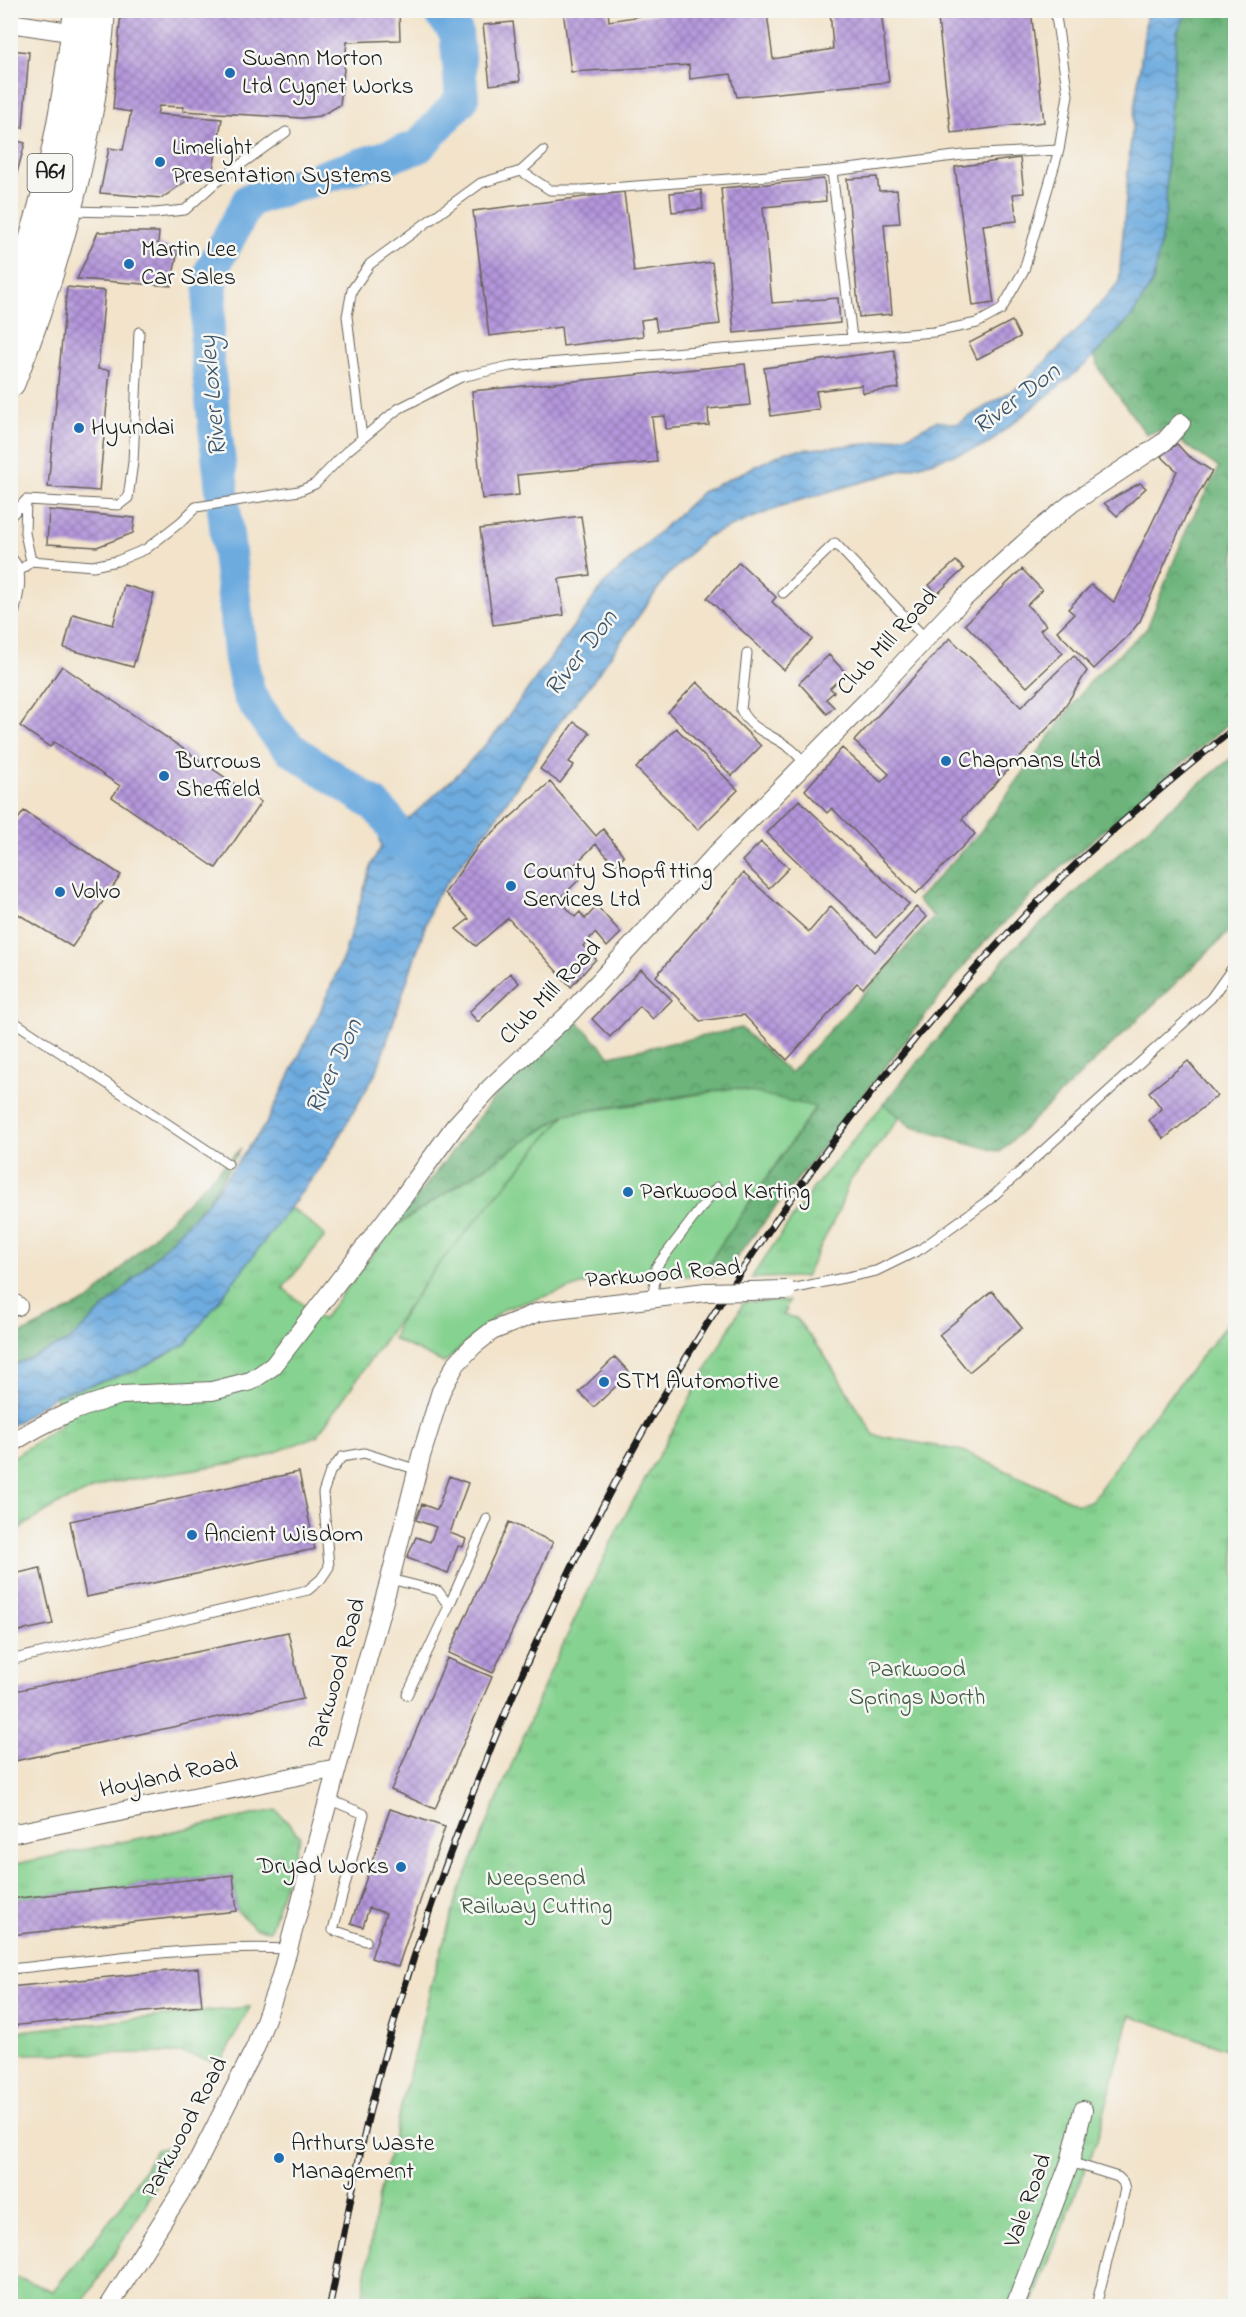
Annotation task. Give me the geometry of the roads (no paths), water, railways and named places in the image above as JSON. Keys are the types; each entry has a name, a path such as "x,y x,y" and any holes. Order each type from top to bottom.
{"highway":[{"name":"A61","path":"10,382 46,278 66,210 91,88 98,45 100,10"},
{"name":"A61","path":"10,309 42,210 58,139 77,22"}],"street":[{"path":"10,23 77,22"},
{"name":"Club Mill Road","path":"10,1444 51,1419 110,1398 121,1395 212,1391 251,1381 273,1366 455,1126 490,1088 570,1013 710,861 869,699 963,599 1072,503 1164,442 1181,423"},
{"path":"10,612 13,569"},
{"name":"Parkwood Road","path":"109,2307 189,2179 256,2046 280,1979 441,1391 456,1364 472,1346 492,1331 539,1312 706,1292 787,1290"},
{"name":"Hoyland Road","path":"10,1834 337,1767"},
{"name":"Vale Road","path":"1015,2307 1070,2162 1076,2118"}],"lane":[{"path":"13,569 31,561 93,566 117,561 146,549 196,507 299,492 315,484 347,451 399,409 461,377 510,366 934,332 977,323 1001,310 1024,270 1059,150 1068,95 1055,10"},
{"path":"66,210 81,213 185,210 215,183 286,132"},
{"path":"521,171 550,190 584,190 832,171 963,155 1059,150"},
{"path":"362,438 347,316 352,290 370,264 481,183 521,171 543,151"},
{"path":"832,171 852,338"},
{"path":"10,517 26,500 119,505 128,498 133,462 139,332"},
{"path":"26,500 25,533 31,561"},
{"path":"783,593 835,543 925,638"},
{"path":"747,653 741,710 744,717 754,727 790,748 805,763"},
{"path":"787,1290 876,1271 921,1249 990,1199 1211,998 1236,963"},
{"path":"10,1019 228,1164"},
{"path":"653,1298 656,1267 717,1187"},
{"path":"10,1660 308,1590 321,1579 329,1567 323,1494 330,1472 342,1457 364,1453 418,1470"},
{"path":"407,1695 487,1519"},
{"path":"390,1579 438,1591 448,1605"},
{"path":"328,1799 364,1814 333,1930 366,1941"},
{"path":"10,1969 247,1947 288,1949"},
{"path":"1070,2162 1118,2177 1125,2189 1096,2307"}],"water":[{"name":"River Don","path":"1147,11 1188,11 1177,32 1167,147 1166,212 1153,282 1132,316 1085,365 985,446 787,504 706,537 667,576 590,685 560,722 496,818 434,900 377,1071 323,1164 186,1344 135,1371 55,1396 11,1426 11,1366 69,1341 126,1287 206,1204 266,1124 319,1014 344,955 372,863 381,847 379,830 393,812 404,823 459,773 497,732 603,585 702,492 787,451 867,444 912,434 936,421 957,424 1023,384 1081,326 1119,282 1130,148"}],"waterway":[{"name":"River Loxley","path":"412,859 387,818 375,805 291,749 273,730 249,695 241,660 206,347 212,269 249,200 418,147 462,99 456,32 438,10"}],"railway":[{"path":"330,2306 358,2162 379,2074 414,1957 441,1879 509,1704 553,1607 650,1419 705,1328 763,1239 825,1152 934,1016 1002,940 1073,867 1236,727"}],"place":[{"name":"Swann Morton Ltd Cygnet Works","path":"230,73"},
{"name":"Limelight Presentation Systems","path":"160,162"},
{"name":"Martin Lee Car Sales","path":"129,264"},
{"name":"Hyundai","path":"79,428"},
{"name":"Chapmans Ltd","path":"946,761"},
{"name":"Burrows Sheffield","path":"164,776"},
{"name":"County Shopfitting Services Ltd","path":"511,886"},
{"name":"Volvo","path":"60,892"},
{"name":"Parkwood Karting","path":"628,1192"},
{"name":"STM Automotive","path":"604,1382"},
{"name":"Ancient Wisdom","path":"192,1535"},
{"name":"Dryad Works","path":"401,1867"},
{"name":"Arthurs Waste Management","path":"279,2158"}],"park label":[{"name":"Parkwood Springs North","path":"917,1684"},
{"name":"Neepsend Railway Cutting","path":"536,1893"}]}
